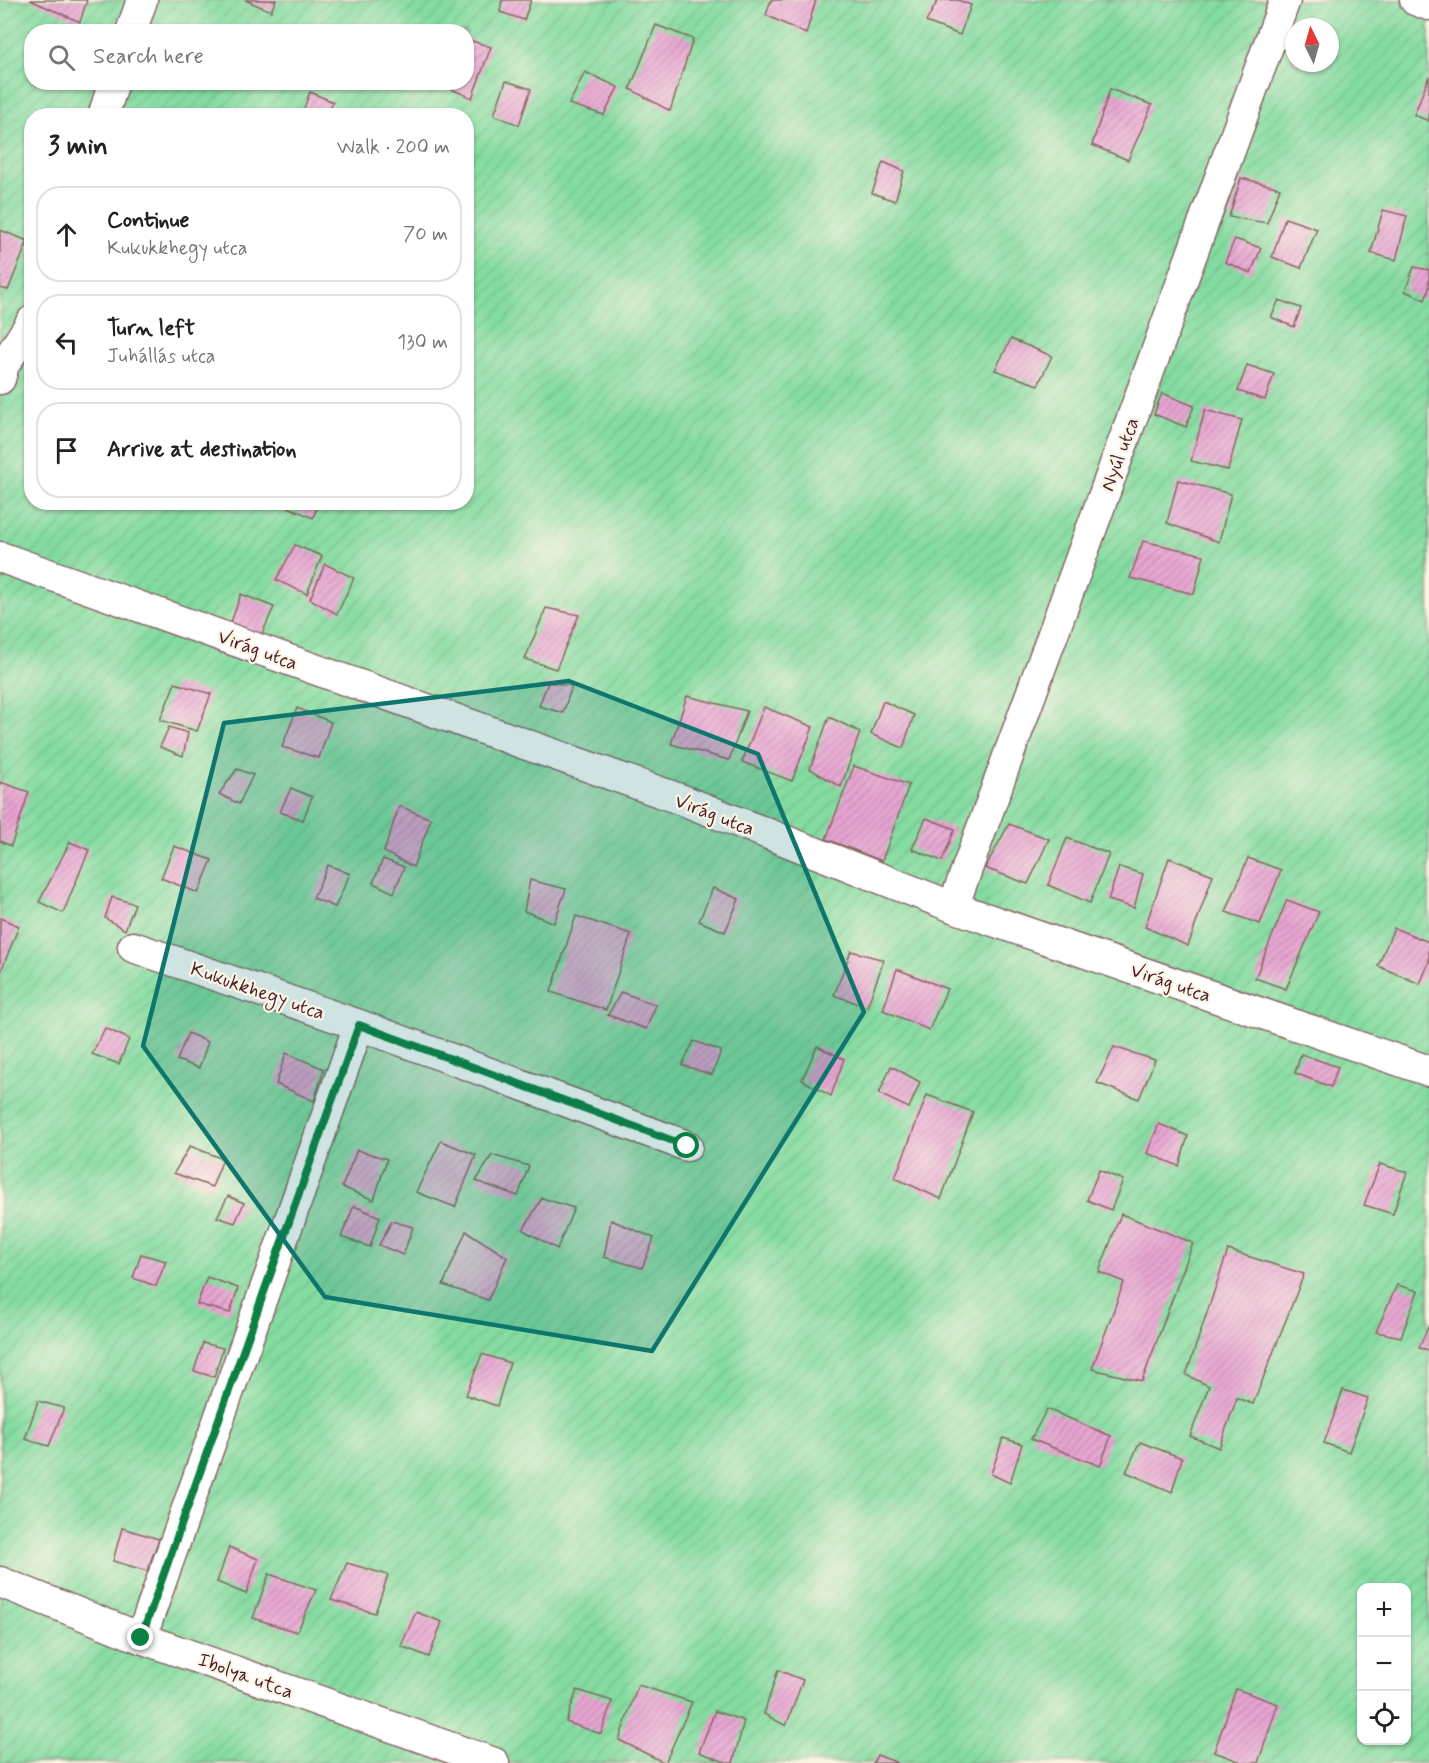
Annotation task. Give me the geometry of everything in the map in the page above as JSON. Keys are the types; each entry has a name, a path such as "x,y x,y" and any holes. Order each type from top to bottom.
{"street":[{"path":"134,24 142,0"},
{"name":"Nyúl utca","path":"953,907 1285,0"},
{"path":"1415,0 1429,5"},
{"path":"106,108 111,90"},
{"path":"1,366 24,333"},
{"name":"Virág utca","path":"0,557 679,799 953,907 1429,1071"},
{"name":"Kukukkhegy utca","path":"133,947 359,1025 687,1146"},
{"path":"141,1638 359,1025"},
{"name":"Ibolya utca","path":"0,1582 141,1638 494,1763"}],"highlighted area":[{"path":"569,681 758,754 864,1012 652,1351 325,1297 143,1046 224,723"}],"green space":[{"path":"0,0 1429,0 1429,1763 0,1763"}],"building":[{"path":"30,0 87,0 80,22"},
{"path":"245,0 276,0 271,11"},
{"path":"502,0 531,0 524,20 500,12"},
{"path":"771,0 816,0 806,34 766,15"},
{"path":"938,0 958,0 971,5 960,35 926,22"},
{"path":"656,25 693,39 670,111 630,89"},
{"path":"474,42 491,47 472,98 454,90 474,90"},
{"path":"585,72 618,87 604,115 569,104"},
{"path":"1429,76 1429,121 1414,115"},
{"path":"506,81 531,89 519,125 494,115"},
{"path":"1110,89 1152,105 1128,160 1092,145"},
{"path":"310,92 333,102 330,108 304,108"},
{"path":"883,162 904,171 895,201 872,193"},
{"path":"1241,178 1280,188 1267,223 1229,217"},
{"path":"1383,210 1407,216 1396,260 1371,253"},
{"path":"1285,218 1317,229 1301,268 1272,257"},
{"path":"0,230 24,239 24,251 8,290 0,288"},
{"path":"1235,239 1261,248 1251,273 1225,262"},
{"path":"1414,267 1429,270 1429,288 1425,300 1405,291"},
{"path":"1279,300 1301,308 1294,327 1271,317"},
{"path":"1011,339 1052,356 1038,385 995,370"},
{"path":"1247,365 1274,374 1265,400 1238,391"},
{"path":"1162,393 1194,406 1186,427 1154,414"},
{"path":"1205,410 1242,420 1228,470 1191,461"},
{"path":"1178,480 1231,494 1219,542 1167,523"},
{"path":"295,510 316,510 313,518"},
{"path":"1143,541 1204,555 1194,594 1130,578"},
{"path":"295,545 322,556 307,594 276,580"},
{"path":"325,564 354,578 337,614 310,599"},
{"path":"241,594 274,607 261,636 230,625"},
{"path":"546,608 579,615 556,669 525,659"},
{"path":"548,682 572,686 563,713 539,706"},
{"path":"175,683 211,694 197,731 160,720"},
{"path":"687,696 747,711 729,760 671,744"},
{"path":"883,701 914,715 903,748 871,734"},
{"path":"764,707 813,727 792,781 742,762"},
{"path":"297,708 331,722 319,758 282,747"},
{"path":"829,717 860,732 841,787 810,769"},
{"path":"169,727 188,733 183,756 160,747"},
{"path":"854,766 909,785 882,861 826,839"},
{"path":"237,769 253,775 239,804 219,794"},
{"path":"0,782 29,792 11,846 0,841"},
{"path":"291,788 312,797 303,820 280,812"},
{"path":"399,806 431,819 413,867 384,852"},
{"path":"926,818 955,829 942,861 912,849"},
{"path":"1009,824 1049,839 1028,884 985,868"},
{"path":"1067,838 1109,854 1090,903 1048,885"},
{"path":"70,842 89,850 63,913 39,902"},
{"path":"174,846 212,860 198,893 161,878"},
{"path":"1169,858 1213,875 1188,946 1145,927"},
{"path":"1248,858 1281,870 1260,924 1226,912"},
{"path":"383,859 404,867 394,893 373,883"},
{"path":"328,865 350,874 335,907 313,898"},
{"path":"1119,867 1143,874 1134,908 1108,900"},
{"path":"530,880 566,889 554,923 524,911"},
{"path":"713,888 739,899 725,932 699,921"},
{"path":"112,897 135,904 125,930 105,918"},
{"path":"1287,900 1319,912 1286,989 1255,978"},
{"path":"576,916 631,934 606,1010 551,992"},
{"path":"0,918 19,926 0,974"},
{"path":"1394,928 1429,942 1429,962 1420,984 1378,966"},
{"path":"851,951 884,960 867,1007 834,995"},
{"path":"897,969 947,989 929,1030 883,1010"},
{"path":"621,992 656,1005 646,1029 608,1015"},
{"path":"105,1028 129,1039 119,1064 92,1054"},
{"path":"188,1033 208,1042 199,1068 177,1060"},
{"path":"694,1041 721,1051 712,1075 682,1065"},
{"path":"817,1046 844,1059 831,1096 802,1080"},
{"path":"1114,1047 1155,1060 1139,1099 1097,1083"},
{"path":"286,1053 324,1069 314,1101 276,1084"},
{"path":"1301,1054 1338,1067 1331,1087 1295,1073"},
{"path":"891,1066 920,1082 909,1108 879,1094"},
{"path":"927,1095 973,1112 941,1199 895,1178"},
{"path":"1159,1124 1188,1136 1179,1166 1147,1153"},
{"path":"441,1141 476,1155 455,1207 416,1192"},
{"path":"190,1146 223,1159 212,1187 174,1173"},
{"path":"357,1150 387,1159 374,1200 342,1187"},
{"path":"492,1155 529,1166 518,1196 476,1181"},
{"path":"1380,1164 1407,1172 1393,1214 1364,1205"},
{"path":"1099,1170 1123,1180 1111,1210 1087,1200"},
{"path":"228,1196 244,1203 235,1223 217,1217"},
{"path":"542,1198 574,1208 557,1249 523,1230"},
{"path":"354,1206 380,1217 370,1247 341,1237"},
{"path":"1121,1214 1193,1243 1142,1381 1092,1369 1124,1282 1099,1272"},
{"path":"611,1220 654,1238 642,1268 604,1257"},
{"path":"392,1221 413,1227 403,1255 379,1245"},
{"path":"466,1231 507,1257 488,1300 443,1285"},
{"path":"1228,1250 1304,1274 1253,1404 1237,1398 1219,1448 1190,1436 1209,1386 1186,1375"},
{"path":"141,1254 166,1261 156,1286 133,1278"},
{"path":"207,1277 238,1288 230,1313 197,1304"},
{"path":"1397,1285 1418,1291 1401,1337 1376,1332"},
{"path":"1429,1325 1429,1350 1419,1348"},
{"path":"203,1343 223,1348 214,1377 194,1371"},
{"path":"482,1354 510,1363 497,1406 466,1395"},
{"path":"1343,1390 1368,1398 1349,1452 1324,1443"},
{"path":"38,1401 64,1408 49,1446 25,1439"},
{"path":"1047,1409 1111,1436 1100,1466 1031,1439"},
{"path":"1003,1438 1022,1444 1010,1483 991,1474"},
{"path":"1140,1442 1182,1458 1172,1492 1126,1472"},
{"path":"122,1528 159,1539 147,1571 113,1561"},
{"path":"229,1547 258,1559 246,1594 217,1582"},
{"path":"347,1563 388,1575 375,1613 331,1600"},
{"path":"269,1574 316,1590 297,1632 253,1618"},
{"path":"416,1612 442,1622 429,1657 401,1646"},
{"path":"778,1670 803,1680 786,1726 764,1714"},
{"path":"638,1685 692,1702 665,1763 619,1740"},
{"path":"1236,1689 1278,1704 1258,1763 1244,1763 1214,1752"},
{"path":"577,1690 612,1701 601,1734 566,1722"},
{"path":"715,1711 744,1721 733,1763 699,1752"},
{"path":"877,1755 898,1763 873,1763"}],"route":[{"path":"141,1638 359,1025 687,1146"}]}
